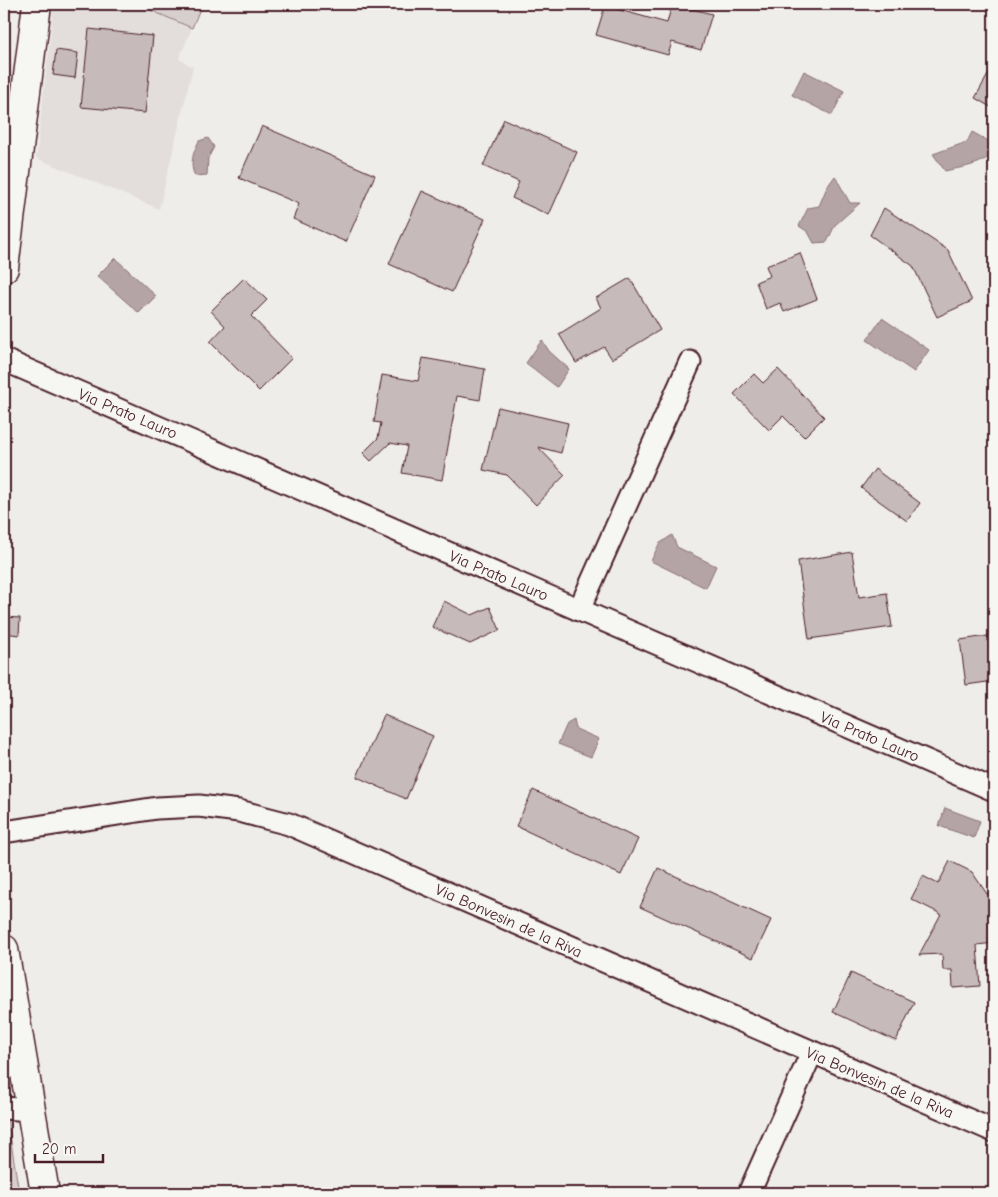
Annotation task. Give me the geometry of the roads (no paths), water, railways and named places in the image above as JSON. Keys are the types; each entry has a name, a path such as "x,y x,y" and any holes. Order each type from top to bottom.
{"main road":[{"path":"4,268 36,4"},
{"path":"4,949 45,1193"}],"street":[{"name":"Via Prato Lauro","path":"4,360 994,790"},
{"path":"579,610 690,362"},
{"name":"Via Bonvesin de la Riva","path":"4,832 157,808 199,806 239,811 289,824 994,1131"},
{"path":"748,1193 812,1052"},
{"path":"4,1108 31,1110"}]}
